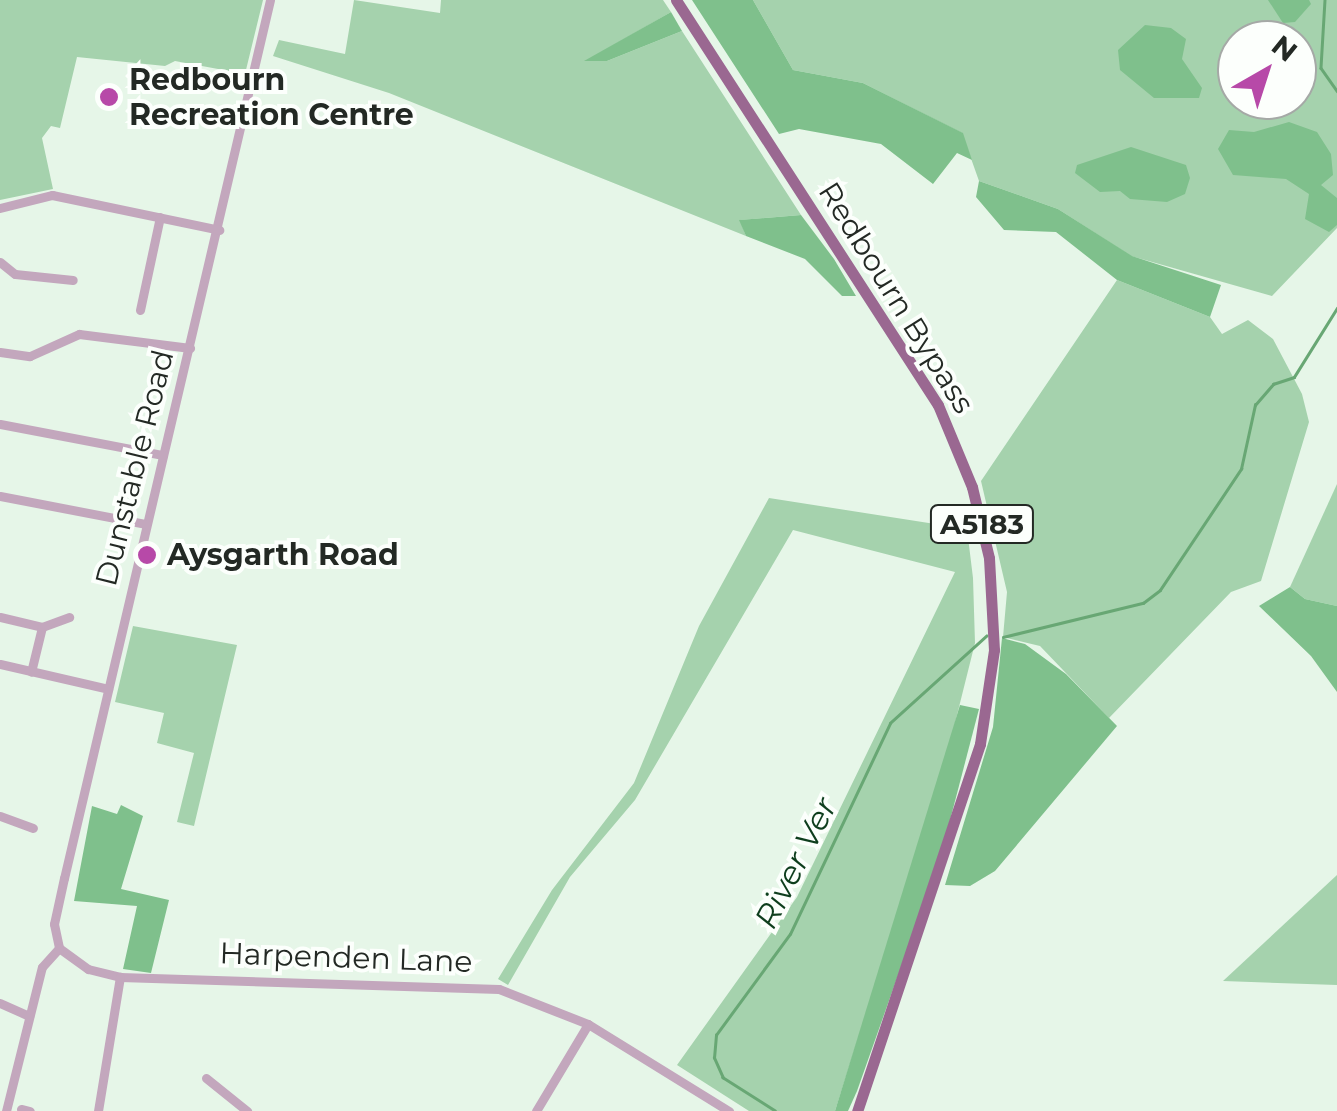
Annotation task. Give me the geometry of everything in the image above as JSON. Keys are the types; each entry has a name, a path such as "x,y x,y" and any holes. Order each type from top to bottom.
{"main road":[{"name":"Redbourn Bypass","path":"676,0 938,405 972,487 989,558 994,650 980,744 857,1111"}],"street":[{"name":"Dunstable Road","path":"60,948 54,924 270,0"},
{"path":"0,208 46,194 219,230"},
{"path":"140,310 160,217"},
{"path":"0,262 15,274 73,280"},
{"path":"0,352 30,356 79,334 190,348"},
{"path":"0,424 163,455"},
{"path":"0,496 146,524"},
{"path":"0,617 42,627 69,617"},
{"path":"31,672 42,627"},
{"path":"0,664 108,689"},
{"path":"0,816 33,828"},
{"path":"16,1109 29,1016 42,968 60,948"},
{"name":"Harpenden Lane","path":"60,948 88,969 120,977 499,990 588,1024 729,1111"},
{"path":"98,1111 120,977"},
{"path":"0,1003 29,1016"},
{"path":"536,1111 588,1024"},
{"path":"206,1078 247,1111"}],"green space":[{"path":"0,0 263,0 245,74 175,61 165,66 77,57 60,128 51,126 42,138 53,189 0,200"},
{"path":"354,0 440,13 441,0 663,0 671,12 586,61 607,61 682,31 801,215 740,220 746,236 389,93 273,56 279,40 345,54"},
{"path":"692,0 753,0 793,70 863,83 963,133 972,160 957,153 933,184 881,144 799,129 779,134"},
{"path":"753,0 1337,0 1337,228 1272,296 1131,256 1058,209 979,181 962,133 863,83 793,70"},
{"path":"1268,0 1309,0 1311,4 1297,20 1281,20"},
{"path":"671,12 682,31 607,61 584,61"},
{"path":"1145,25 1171,28 1186,39 1182,59 1202,88 1199,98 1154,98 1120,70 1118,50"},
{"path":"1289,122 1317,132 1331,154 1333,175 1321,185 1337,198 1337,225 1329,232 1305,219 1309,194 1286,179 1233,175 1218,149 1229,130 1254,132"},
{"path":"1131,147 1186,165 1190,178 1185,194 1167,202 1130,199 1120,191 1100,192 1075,173 1077,165"},
{"path":"979,181 1058,209 1132,256 1221,285 1210,317 1117,280 1056,232 1004,230 976,197"},
{"path":"801,215 856,296 842,296 805,259 746,236 739,220"},
{"path":"1117,280 1210,317 1222,334 1248,320 1273,339 1302,394 1309,422 1261,581 1231,592 1109,718 1040,646 1003,637 1007,592 981,481"},
{"path":"1337,484 1337,606 1305,599 1290,587"},
{"path":"769,498 967,529 973,578 975,643 944,767 835,1111 749,1111 677,1065 797,897 955,572 793,530 635,800 570,877 508,985 498,979 552,890 634,783 699,626"},
{"path":"1290,587 1305,599 1337,606 1337,692 1311,656 1259,606"},
{"path":"133,626 237,645 194,826 177,822 194,753 157,743 164,713 115,702"},
{"path":"1002,638 1025,644 1066,674 1117,726 995,871 970,886 945,885 993,727"},
{"path":"960,705 979,709 942,851 857,1091 848,1111 835,1111"},
{"path":"121,805 143,816 121,889 169,900 151,973 123,969 137,906 74,901 92,806 117,814"},
{"path":"1337,875 1337,985 1223,981"}],"waterway":[{"name":"River Ver","path":"1325,0 1321,68 1337,91"},
{"name":"River Ver","path":"1003,637 1143,603 1160,590 1241,469 1255,405 1273,384 1294,377 1337,308"},
{"name":"River Ver","path":"775,1111 723,1078 714,1058 716,1035 790,934 890,723 986,636"}],"place":[{"name":"Redbourn Recreation Centre","path":"109,97"},
{"name":"Aysgarth Road","path":"147,555"}]}
